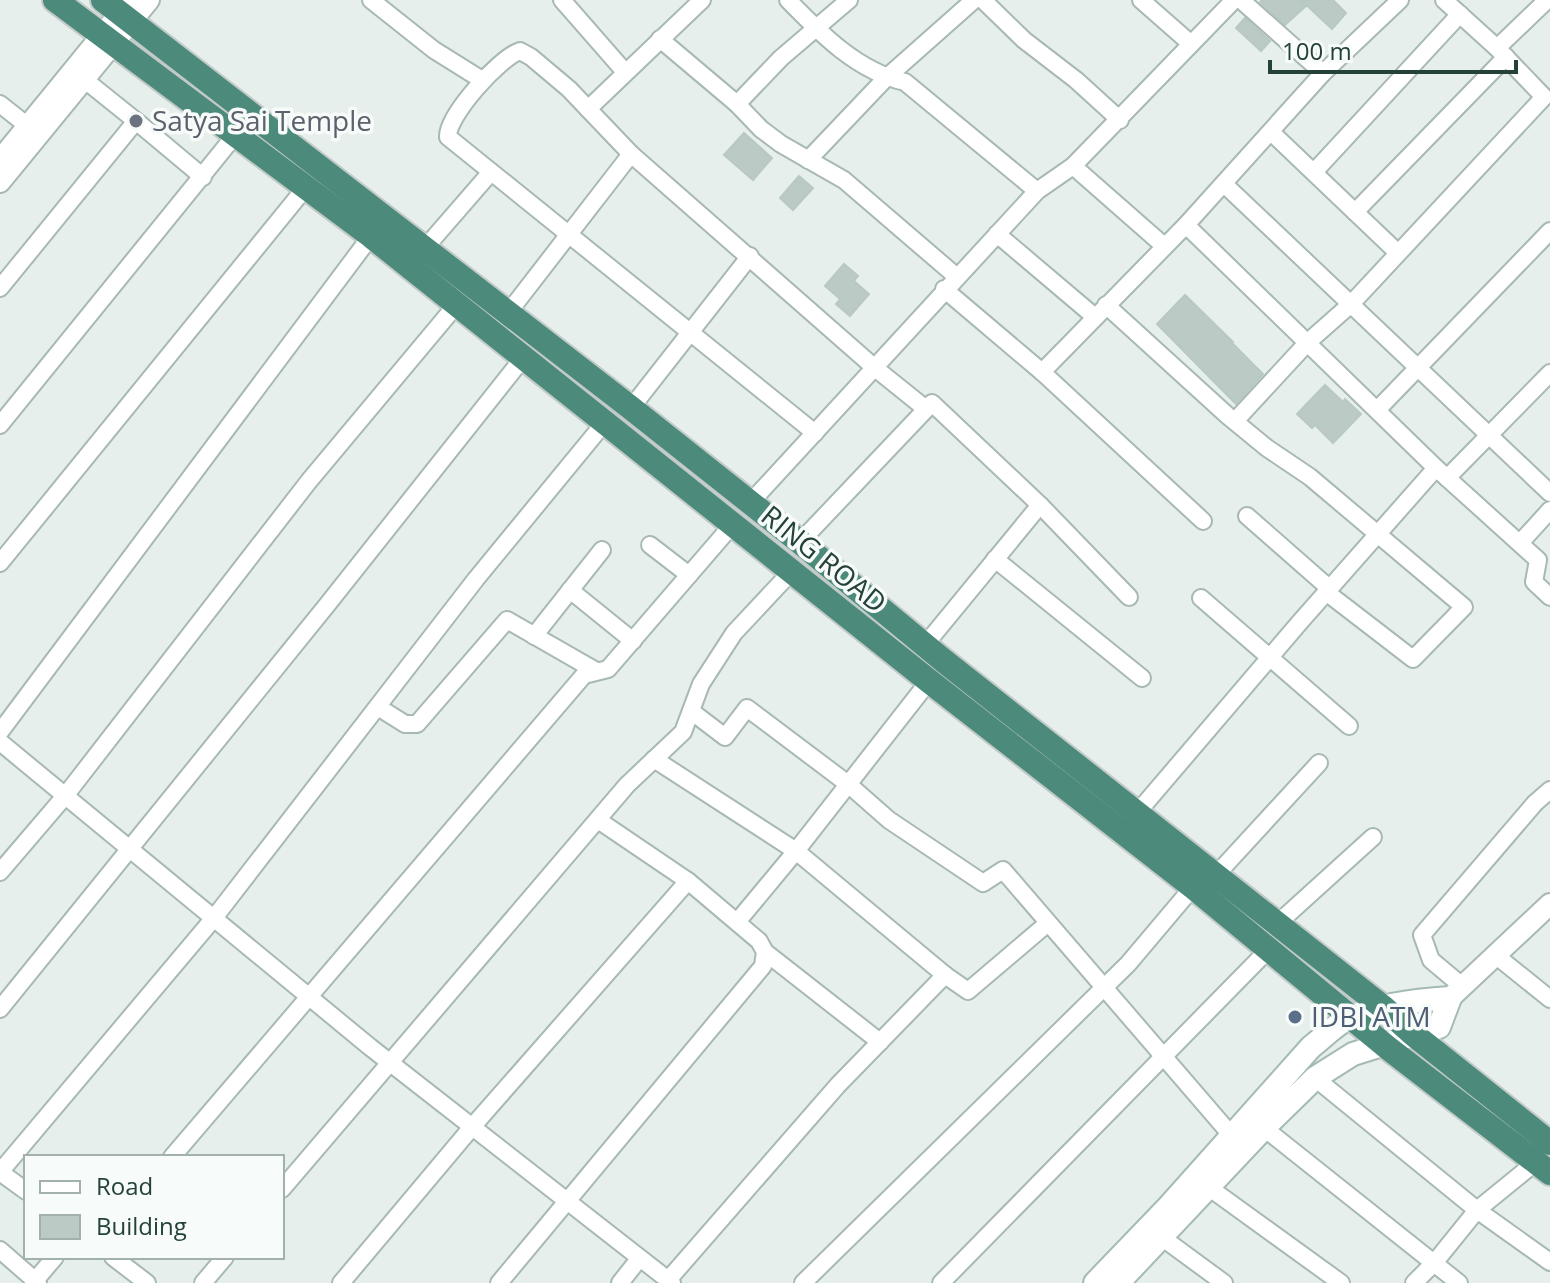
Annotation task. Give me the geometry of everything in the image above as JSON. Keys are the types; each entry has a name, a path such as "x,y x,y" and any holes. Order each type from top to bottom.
{"highway":[{"name":"RING ROAD","path":"55,0 371,236 929,681 1193,887 1382,1043 1547,1152"},
{"name":"RING ROAD","path":"121,9 631,408 1384,1008 1547,1152"}],"main road":[{"path":"1118,1283 1160,1236 1232,1136 1311,1047 1351,1017 1456,992"},
{"path":"1095,1283 1315,1078 1353,1054 1441,1026 1456,992"}],"street":[{"path":"0,182 109,41 121,9 149,0"},
{"path":"371,0 434,50 482,80"},
{"path":"562,0 625,72"},
{"path":"588,109 702,0"},
{"path":"788,0 816,29 863,67 886,78 905,82 1037,191"},
{"path":"737,104 781,58 849,0"},
{"path":"808,160 886,78 974,0"},
{"path":"983,0 1024,40 1076,80 1120,120"},
{"path":"1141,0 1190,43"},
{"path":"750,503 1037,191 1073,166 1234,0"},
{"path":"1241,0 1323,73"},
{"path":"1042,372 1163,245 1186,225 1323,73 1400,0"},
{"path":"1235,421 1308,342 1351,304 1544,97 1444,0"},
{"path":"1355,212 1547,0"},
{"path":"1314,172 1460,14"},
{"path":"660,39 737,104 761,129 844,180 1042,372 1203,521"},
{"path":"815,433 448,137 447,132 482,80 509,55 520,51 531,57 569,89 631,154 926,409"},
{"path":"80,75 203,177"},
{"path":"0,160 80,75"},
{"path":"0,104 29,127"},
{"path":"0,288 136,121"},
{"path":"1271,132 1397,252"},
{"path":"0,425 236,134"},
{"path":"508,313 631,154"},
{"path":"1073,166 1163,245"},
{"path":"425,248 491,172"},
{"path":"1224,184 1550,493"},
{"path":"0,563 306,187"},
{"path":"1186,225 1441,473 1538,560 1534,582 1550,597"},
{"path":"1377,410 1550,231"},
{"path":"997,234 1310,477 1376,536 1464,607 1413,659 1328,590 1247,516"},
{"path":"0,732 371,236"},
{"path":"631,408 750,256"},
{"path":"0,872 65,796 309,481 457,304"},
{"path":"0,1009 523,358"},
{"path":"1137,813 1376,536 1550,373"},
{"path":"800,542 932,403 1040,505 1129,597"},
{"path":"24,1190 0,1172 214,918 476,579 605,422"},
{"path":"925,645 1040,505"},
{"path":"1520,543 1550,510"},
{"path":"174,1155 584,675 608,669 733,524"},
{"path":"650,545 689,575"},
{"path":"534,636 602,550"},
{"path":"995,559 1142,678"},
{"path":"284,1187 598,820 683,732 701,684 734,633 792,571"},
{"path":"570,590 633,641"},
{"path":"1201,598 1349,726"},
{"path":"378,707 405,724 417,724 507,620 596,671"},
{"path":"737,922 929,681"},
{"path":"691,711 725,737 747,708 848,784 900,828 983,883 1003,870 1232,1136"},
{"path":"0,742 389,1062 670,1281 828,1096 945,975"},
{"path":"654,759 796,851 968,991 1048,923"},
{"path":"1216,875 1319,763"},
{"path":"1548,910 1494,954 1456,992 1431,960 1422,935 1535,803 1550,790"},
{"path":"598,820 688,881 759,941 765,952 880,1042"},
{"path":"1277,924 1373,837"},
{"path":"341,1283 472,1127 688,881"},
{"path":"803,1283 1128,964 1193,887"},
{"path":"941,1283 1269,949"},
{"path":"499,1283 763,966 765,952"},
{"path":"1494,954 1550,999"},
{"path":"1315,1078 1477,1210 1550,1262"},
{"path":"1264,1128 1459,1283"},
{"path":"1414,1283 1477,1210 1547,1152"},
{"path":"1201,1182 1341,1283"},
{"path":"1160,1236 1224,1283"},
{"path":"0,1250 35,1282 53,1259"},
{"path":"116,1259 147,1283"},
{"path":"203,1283 223,1259"},
{"path":"620,1283 639,1259"}],"building":[{"path":"1299,0 1306,6 1285,25 1260,2"},
{"path":"1301,0 1333,0 1346,13 1332,29"},
{"path":"1245,18 1270,41 1261,51 1236,28"},
{"path":"744,133 772,158 753,180 724,155"},
{"path":"799,176 813,188 793,210 780,198"},
{"path":"844,264 858,276 854,281 869,294 850,316 836,304 840,299 825,286"},
{"path":"1185,295 1263,374 1236,404 1157,324"},
{"path":"1325,385 1361,414 1333,443 1315,425 1312,428 1297,414"}],"place":[{"name":"Satya Sai Temple","path":"136,121"},
{"name":"IDBI ATM","path":"1295,1017"}]}
